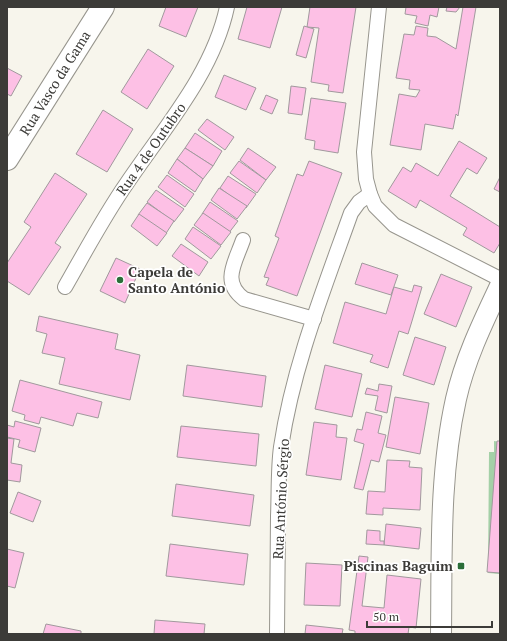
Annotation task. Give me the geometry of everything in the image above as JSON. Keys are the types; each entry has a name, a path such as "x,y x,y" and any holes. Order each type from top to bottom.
{"main road":[{"name":"Rua Vasco da Gama","path":"7,159 103,7"}],"street":[{"name":"Rua 4 de Outubro","path":"65,287 107,213 186,100 206,64 228,7"},
{"path":"379,7 364,152 366,179 375,206 394,225 500,279"},
{"name":"Rua António Sérgio","path":"277,634 281,448 295,378 351,213 360,202 370,194"},
{"path":"243,240 230,278 235,292 244,300 314,319"},
{"path":"441,634 442,534 447,457 456,398 479,332 500,286"}],"green space":[{"path":"494,441 500,442 500,574 488,573 489,452 494,452"}],"building":[{"path":"166,7 198,7 186,37 159,26"},
{"path":"247,7 282,7 270,48 238,39"},
{"path":"310,7 356,7 343,93 328,91 329,85 311,82 319,28 307,27"},
{"path":"406,7 439,7 437,17 430,15 428,26 415,23 417,16 405,14"},
{"path":"447,7 460,7 456,12 446,11"},
{"path":"463,7 476,7 458,116 456,114 453,129 425,124 421,150 390,145 399,94 416,97 420,90 409,89 410,80 396,78 404,34 414,35 416,26 428,28 427,36 436,37 456,49"},
{"path":"304,26 314,29 306,58 296,55"},
{"path":"148,49 174,66 147,109 121,92"},
{"path":"7,68 22,76 11,96 7,94"},
{"path":"224,75 256,88 246,110 215,97"},
{"path":"291,86 306,88 302,115 288,113"},
{"path":"266,95 278,100 272,114 260,109"},
{"path":"311,98 346,103 338,153 314,149 315,141 305,139"},
{"path":"103,110 133,129 107,172 76,154"},
{"path":"207,119 234,137 225,150 198,130"},
{"path":"195,133 222,151 213,166 185,148"},
{"path":"459,141 487,158 477,174 467,168 450,196 500,227 500,243 494,253 463,235 467,228 420,200 416,208 388,191 403,167 411,172 416,163 438,176"},
{"path":"185,148 213,166 203,179 177,159"},
{"path":"248,148 276,167 266,180 240,160"},
{"path":"177,159 203,179 195,192 168,173"},
{"path":"239,161 266,180 257,193 230,173"},
{"path":"309,161 342,173 297,296 266,285 269,278 264,277 279,238 275,236 297,174 303,176"},
{"path":"55,173 87,194 55,243 61,247 29,295 7,281 7,263 31,227 24,222"},
{"path":"167,175 194,194 185,207 158,187"},
{"path":"228,176 256,194 246,208 220,188"},
{"path":"500,177 500,192 494,189"},
{"path":"219,188 247,206 237,219 211,200"},
{"path":"156,190 184,209 174,222 147,202"},
{"path":"210,202 238,221 228,234 202,214"},
{"path":"147,203 174,221 165,235 138,215"},
{"path":"203,213 231,232 221,245 194,225"},
{"path":"139,214 167,233 157,246 131,226"},
{"path":"193,227 221,246 211,259 185,239"},
{"path":"181,244 208,262 199,276 172,256"},
{"name":"Capela de Santo António","path":"116,258 140,269 125,303 100,291"},
{"path":"362,263 398,275 391,295 355,284"},
{"path":"441,274 472,287 456,327 424,314"},
{"path":"414,285 422,287 408,334 399,331 388,368 370,362 373,355 333,343 345,302 386,314 394,287 412,292"},
{"path":"39,316 118,334 115,349 140,355 130,400 59,384 65,358 42,353 47,334 36,331"},
{"path":"415,337 446,347 434,385 403,375"},
{"path":"187,365 266,376 262,407 183,396"},
{"path":"325,365 362,374 352,417 315,409"},
{"path":"20,380 102,402 98,418 77,413 73,426 41,417 39,424 24,420 25,415 12,411"},
{"path":"379,384 392,386 387,413 375,410 378,396 365,394 367,388 378,391"},
{"path":"395,397 429,403 420,454 386,447"},
{"path":"366,412 382,416 378,433 386,435 379,462 371,460 363,490 354,488 364,444 354,441 357,429 362,430"},
{"path":"15,421 41,428 35,452 18,447 20,440 7,437 7,425 14,427"},
{"path":"314,422 337,425 336,437 347,438 341,480 306,475"},
{"path":"181,426 259,434 256,466 177,457"},
{"path":"7,438 14,439 11,463 22,465 20,482 7,480"},
{"path":"497,441 500,441 500,573 487,572"},
{"path":"387,460 410,461 409,467 422,468 420,510 383,508 383,515 366,514 368,491 385,492"},
{"path":"176,484 254,495 250,526 172,516"},
{"path":"18,492 41,501 33,522 10,513"},
{"path":"386,524 421,528 419,549 384,545"},
{"path":"367,530 380,531 380,541 384,541 384,545 366,544"},
{"path":"170,544 248,554 244,585 166,576"},
{"path":"7,549 24,553 15,588 7,586"},
{"path":"359,556 368,557 362,606 384,608 387,575 421,579 416,628 409,627 408,634 355,634 355,631 349,630"},
{"path":"306,563 342,565 340,606 304,605"},
{"path":"155,620 205,624 204,634 154,634"},
{"path":"46,624 81,631 81,634 43,634"},
{"path":"306,625 343,629 342,634 305,634"}],"place":[{"name":"Capela de Santo António","path":"120,280"},
{"name":"Piscinas Baguim","path":"461,566"}]}
